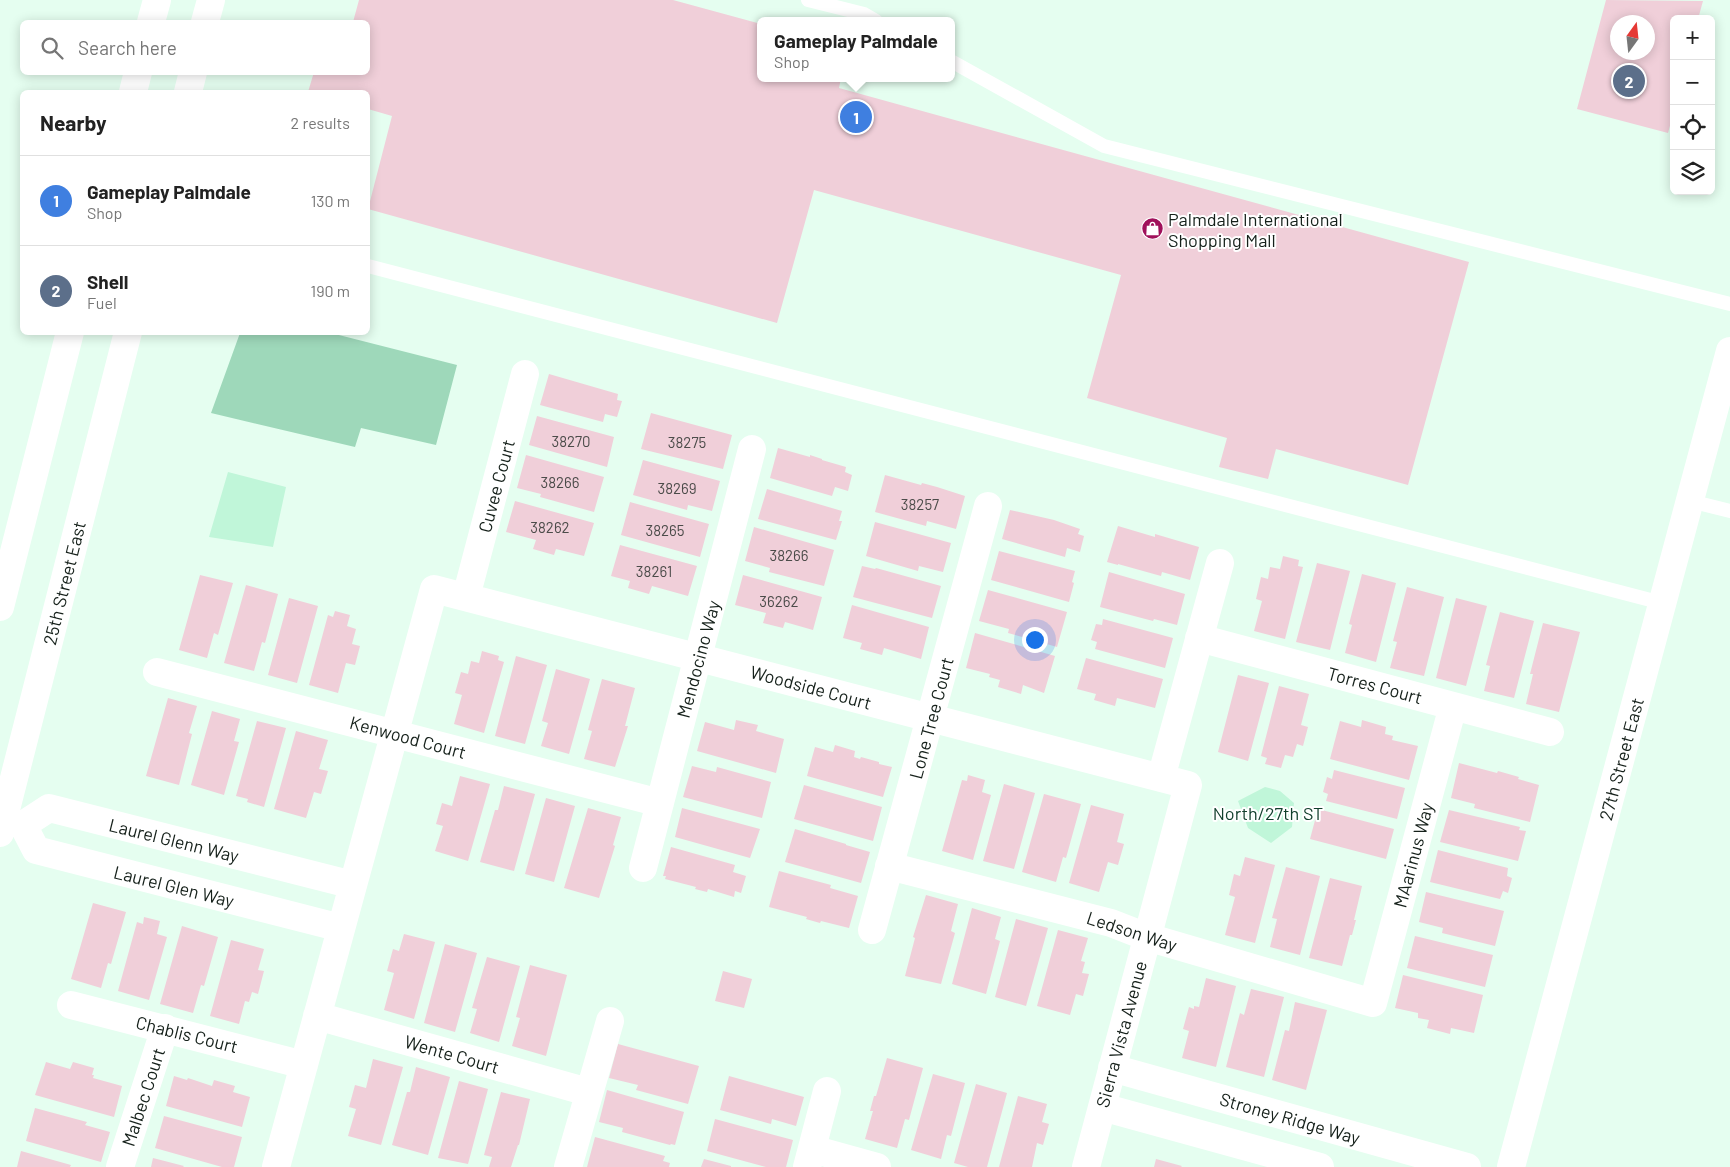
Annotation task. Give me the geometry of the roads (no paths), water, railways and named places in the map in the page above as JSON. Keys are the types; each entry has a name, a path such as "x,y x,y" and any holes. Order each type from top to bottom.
{"street":[{"path":"152,20 157,0"},
{"path":"206,20 211,0"},
{"path":"134,90 137,75"},
{"path":"188,90 192,75"},
{"path":"0,607 69,335"},
{"name":"25th Street East","path":"7,824 127,335"},
{"name":"27th Street East","path":"1511,1167 1730,351"},
{"name":"Cuvee Court","path":"466,597 525,374"},
{"name":"Mendocino Way","path":"643,868 752,449"},
{"name":"Lone Tree Court","path":"872,930 988,506"},
{"path":"1161,778 1220,562"},
{"name":"Woodside Court","path":"394,733 434,589 1188,785"},
{"name":"Torres Court","path":"1198,638 1550,732"},
{"name":"Kenwood Court","path":"157,672 660,803"},
{"name":"MAarinus Way","path":"1372,1003 1453,706"},
{"path":"276,1167 394,733"},
{"name":"Sierra Vista Avenue","path":"1086,1167 1188,785"},
{"name":"Laurel Glenn Way","path":"7,824 48,808 353,885"},
{"name":"Laurel Glen Way","path":"7,824 36,850 341,928"},
{"name":"Ledson Way","path":"890,866 1111,923 1147,937 1372,1003"},
{"name":"Chablis Court","path":"71,1005 304,1064"},
{"name":"Wente Court","path":"316,1016 588,1092"},
{"path":"568,1167 588,1092 610,1021"},
{"name":"Malbec Court","path":"120,1167 165,1028"},
{"name":"Stroney Ridge Way","path":"1112,1068 1467,1167"},
{"path":"827,1091 809,1158 877,1167"},
{"path":"1102,1107 1320,1167"}],"lane":[{"path":"808,0 864,14 869,17"},
{"path":"955,63 1104,146 1730,304"},
{"path":"370,267 1662,603"},
{"path":"1690,501 1730,512"}],"place":[{"name":"Shell","path":"1629,81"},
{"name":"Gameplay Palmdale","path":"856,117"},
{"name":"Palmdale International Shopping Mall","path":"1152,229"}],"park label":[{"name":"North/27th ST","path":"1268,813"}]}
